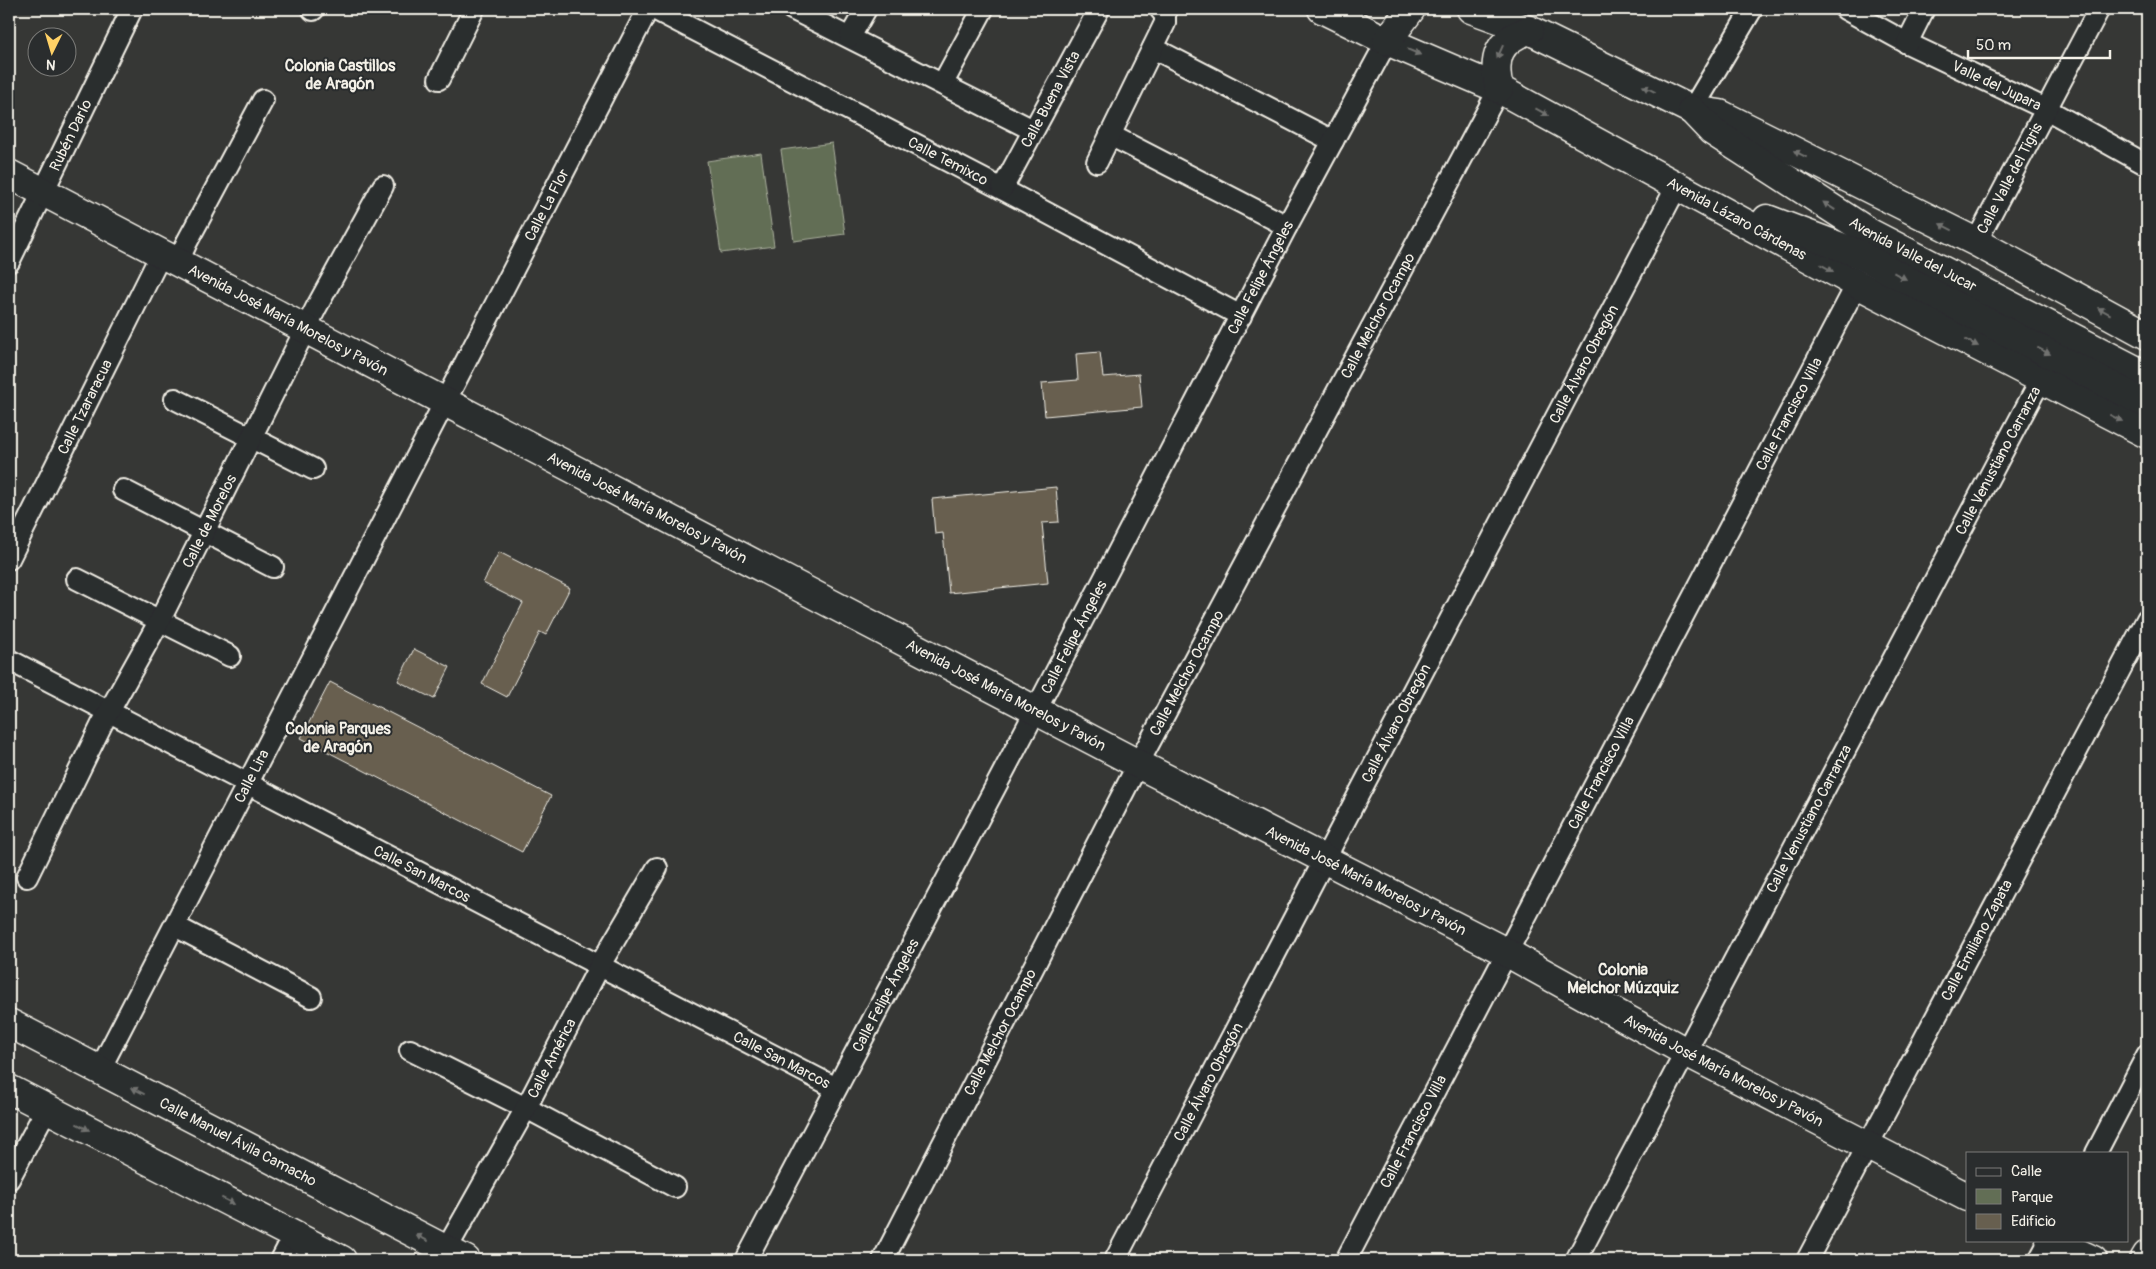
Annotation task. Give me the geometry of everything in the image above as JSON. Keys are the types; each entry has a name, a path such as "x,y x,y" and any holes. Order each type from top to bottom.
{"street":[{"name":"Rubén Darío","path":"9,262 132,9"},
{"path":"439,80 474,9"},
{"name":"Calle La Flor","path":"445,402 648,9"},
{"name":"Calle Temixco","path":"654,9 1002,189 1242,316"},
{"path":"792,9 943,83 1033,130"},
{"path":"850,37 866,9"},
{"path":"943,83 984,9"},
{"name":"Calle Buena Vista","path":"1002,189 1099,9"},
{"path":"1097,162 1166,19 1166,16 1160,9"},
{"name":"Avenida Lázaro Cárdenas","path":"1322,9 1387,41 1499,89 1857,284 2147,434"},
{"path":"1387,41 1411,9"},
{"path":"1471,9 1528,30 1692,110 1720,114 1976,242 2147,334"},
{"path":"1692,110 1752,9"},
{"name":"Valle del Jupara","path":"1844,9 1907,43 2046,109 2147,165"},
{"path":"1907,43 1924,9"},
{"name":"Calle Valle del Tigris","path":"1976,242 2099,9"},
{"path":"1499,89 1495,72 1500,49 1515,34 1528,30"},
{"name":"Calle Felipe Ángeles","path":"746,1260 1036,710 1287,226 1387,41"},
{"path":"1153,48 1333,141"},
{"name":"Calle Melchor Ocampo","path":"883,1260 1138,764 1499,89"},
{"name":"Calle Tzararacua","path":"9,559 170,258 187,242 263,100"},
{"name":"Avenida Valle del Jucar","path":"1692,110 1712,131 1864,243 2147,404"},
{"path":"1110,135 1287,226"},
{"name":"Avenida José María Morelos y Pavón","path":"9,174 1138,764 1506,952 1686,1052 1966,1196"},
{"name":"Calle de Morelos","path":"27,877 109,710 160,620 202,532 306,329 384,186"},
{"name":"Avenida Valle del Jucar","path":"1677,186 1864,243 2147,376"},
{"name":"Calle Álvaro Obregón","path":"1114,1260 1677,186"},
{"name":"Calle Francisco Villa","path":"1346,1260 1857,284"},
{"name":"Calle Venustiano Carranza","path":"1576,1260 2041,379"},
{"path":"176,400 313,469"},
{"name":"Calle Lira","path":"99,1071 445,402"},
{"path":"122,490 273,567"},
{"path":"77,578 230,656"},
{"name":"Calle Emiliano Zapata","path":"1807,1260 2147,619"},
{"name":"Calle San Marcos","path":"9,660 109,710 248,785 836,1088"},
{"name":"Calle América","path":"456,1255 526,1108 600,965 657,868"},
{"path":"175,926 311,997"},
{"name":"Calle Manuel Ávila Camacho","path":"9,1023 456,1255"},
{"path":"410,1050 526,1108 675,1187"},
{"path":"2097,1152 2147,1055"},
{"path":"9,1089 342,1260"},
{"path":"9,1179 46,1108"},
{"path":"281,1260 294,1235"},
{"path":"2039,1260 2049,1242"},
{"path":"2054,1242 2093,1260"},
{"path":"2144,1260 2147,1255"}],"green space":[{"path":"832,143 845,234 794,241 781,150"},
{"path":"761,153 774,246 721,253 707,161"}],"building":[{"path":"1100,352 1103,377 1139,374 1142,407 1045,416 1042,383 1078,380 1076,354"},
{"path":"1056,487 1059,522 1042,523 1048,583 949,593 943,533 935,534 932,499"},
{"path":"499,552 570,588 546,635 540,632 507,697 482,684 523,603 483,583"},
{"path":"414,649 450,667 434,699 398,681"},
{"path":"330,682 551,796 522,852 301,738"}],"district":[{"name":"Colonia Castillos de Aragón","path":"340,75"},
{"name":"Colonia Parques de Aragón","path":"338,738"},
{"name":"Colonia Melchor Múzquiz","path":"1623,979"}]}
